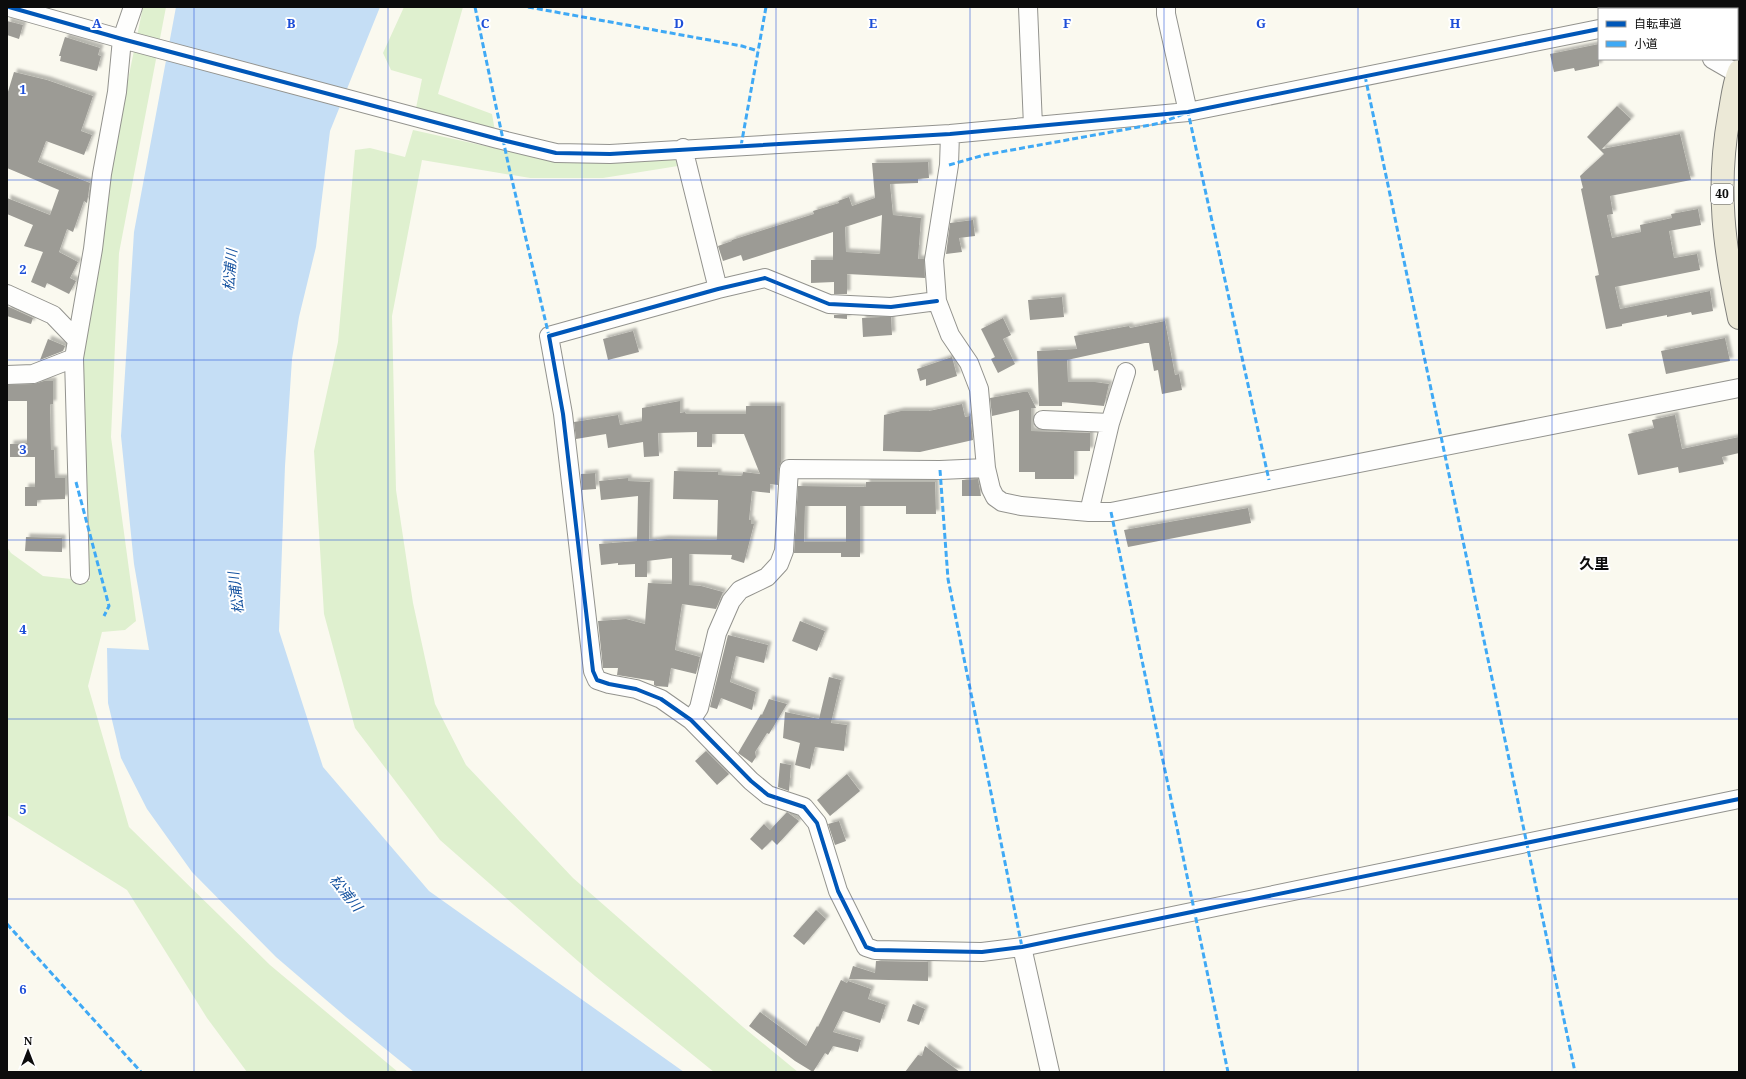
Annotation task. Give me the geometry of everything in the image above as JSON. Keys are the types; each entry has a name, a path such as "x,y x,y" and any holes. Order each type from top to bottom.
{"main road":[{"name":"40","path":"1738,73 1724,142 1722,217 1739,318"}],"street":[{"path":"9,7 389,112 556,153 610,154 683,148 950,134 1188,112 1598,29"},
{"path":"80,576 74,358 93,249 102,174 128,41 133,7"},
{"path":"1028,7 1032,126"},
{"path":"1166,7 1166,14 1188,112"},
{"path":"1714,60 1738,73"},
{"path":"950,134 949,165 934,260 937,301 950,334 969,363 979,389 986,468 991,489 995,497 1002,502 1021,506 1089,512 1119,510 1739,388"},
{"path":"683,148 718,289"},
{"path":"937,301 891,307 829,304 765,278 718,289 549,336 563,414 593,671 597,680 636,689 661,699 692,720 751,781 768,795 804,807 816,823 838,891 866,947 874,950 982,952 1022,947 1739,799"},
{"path":"7,294 53,315 78,340"},
{"path":"7,375 33,374 74,358"},
{"path":"1089,512 1110,423 1126,372"},
{"path":"1043,420 1110,423"},
{"path":"692,720 698,708 717,633 731,601 740,590 767,577 779,564 784,551 789,469 940,470 986,468"},
{"path":"1022,947 1050,1072"}],"green space":[{"path":"143,7 166,7 119,253 111,437 136,621 125,630 102,632 88,686 129,827 270,965 398,1072 247,1072 207,1018 127,890 7,815 7,547 11,553 43,576 90,581 83,485 79,359 111,162"},
{"path":"404,7 463,7 438,94 492,114 495,131 416,108 422,79 391,70 383,53"},
{"path":"413,130 553,161 674,156 678,166 603,178 530,178 422,160 392,316 396,490 413,603 435,704 466,765 573,878 743,1027 798,1072 714,1072 595,976 440,840 355,728 324,614 314,451 338,342 355,150 370,148 405,157"}],"water":[{"name":"松浦川","path":"176,7 380,7 330,131 316,247 299,317 292,359 285,466 279,631 323,767 429,891 684,1072 414,1072 346,1017 276,957 192,872 147,809 121,758 108,703 107,648 149,650 134,564 121,436 134,232"}],"building":[{"path":"7,21 23,25 19,39 7,35"},
{"path":"65,37 100,48 98,55 101,56 97,71 60,61 61,56 59,56"},
{"path":"1598,44 1599,66 1575,71 1574,68 1554,72 1550,54"},
{"path":"14,72 47,80 93,96 81,131 92,135 84,155 46,141 38,162 90,183 87,203 84,201 73,232 67,229 59,252 78,262 70,278 76,281 69,294 47,283 45,288 31,282 43,252 24,246 33,225 7,214 7,198 50,215 59,190 7,168 7,95"},
{"path":"1617,106 1631,119 1602,149 1680,134 1691,180 1610,196 1613,214 1607,215 1612,238 1641,232 1640,225 1672,218 1671,214 1698,209 1701,225 1669,231 1674,258 1697,254 1700,270 1615,287 1620,309 1710,291 1713,311 1692,315 1691,312 1667,317 1667,315 1622,324 1622,326 1606,329 1595,276 1599,275 1581,189 1583,188 1580,176 1604,154 1587,137"},
{"path":"928,162 929,178 918,179 918,183 890,184 893,215 921,218 918,259 924,259 925,278 847,274 847,294 834,294 834,282 811,283 811,260 833,260 833,232 743,261 741,255 723,261 718,246 732,240 814,214 813,211 839,203 838,201 849,197 852,206 875,198 872,163","holes":["882,215 880,254 846,252 845,227"]},
{"path":"973,220 975,236 959,238 962,252 946,254 950,223"},
{"path":"1062,297 1064,317 1030,320 1028,300"},
{"path":"7,306 33,318 31,324 7,316"},
{"path":"834,315 847,315 847,319 834,318"},
{"path":"891,317 892,335 863,337 862,318"},
{"path":"1003,318 1011,335 1003,339 1015,364 998,373 991,359 995,357 981,329"},
{"path":"1165,321 1175,375 1179,374 1182,390 1162,394 1158,370 1154,371 1149,343 1145,343 1067,360 1068,382 1095,382 1109,384 1104,406 1062,402 1062,406 1039,406 1037,351 1077,349 1074,336 1129,326 1130,328"},
{"path":"633,331 639,352 608,360 603,339"},
{"path":"1725,338 1730,361 1666,374 1661,351"},
{"path":"48,339 65,346 63,351 40,360"},
{"path":"952,357 957,376 926,386 926,379 920,381 917,369"},
{"path":"44,381 53,381 53,404 50,404 51,450 54,450 55,478 65,478 65,499 37,500 37,506 25,506 25,487 35,487 35,457 10,457 10,444 27,443 27,401 7,401 7,385 34,384"},
{"path":"1028,392 1036,408 1031,408 1031,431 1090,433 1090,451 1074,451 1074,479 1035,479 1035,472 1019,472 1019,410 992,416 990,398"},
{"path":"680,401 680,413 685,412 686,414 746,414 746,406 781,406 781,462 779,468 778,485 770,484 770,493 752,491 749,520 751,520 751,524 754,524 744,563 731,559 732,555 689,554 689,585 701,586 723,592 716,609 682,604 675,650 700,657 696,674 671,668 668,687 656,686 654,685 654,681 617,675 618,668 603,668 598,621 626,619 645,624 648,583 672,584 672,558 647,561 647,577 635,577 635,564 618,565 618,563 601,565 599,544 637,541 638,496 601,500 599,481 628,478 628,481 650,482 649,541 665,539 717,540 718,500 673,499 674,471 718,472 718,475 742,476 743,472 760,474 744,434 712,434 712,447 697,447 697,432 658,433 659,456 644,457 643,442 608,448 606,434 576,439 574,422 618,415 620,425 642,421 642,408"},
{"path":"962,404 965,417 970,416 973,440 920,452 883,451 884,415 901,411 929,411"},
{"path":"1675,415 1682,449 1739,437 1739,453 1722,457 1724,464 1679,473 1678,467 1638,475 1628,434 1654,428 1652,420"},
{"path":"595,473 596,489 582,490 581,474"},
{"path":"978,479 981,496 962,496 962,480"},
{"path":"866,482 935,482 936,514 906,514 906,506 860,506 860,557 841,557 841,553 794,553 798,486 866,487","holes":["805,506 846,506 846,542 804,542"]},
{"path":"1248,508 1251,523 1128,547 1124,530"},
{"path":"26,537 62,538 62,552 25,551"},
{"path":"800,621 825,631 817,651 792,641"},
{"path":"728,635 768,645 764,663 736,656 730,682 756,692 752,710 721,698 717,709 710,707"},
{"path":"829,677 841,680 831,723 847,725 844,751 815,747 810,769 795,765 800,743 783,738 785,712 819,719"},
{"path":"769,699 787,704 769,734 767,733 755,752 756,757 752,763 738,753 761,714 762,715"},
{"path":"706,751 729,774 717,785 695,761"},
{"path":"780,763 791,765 789,791 778,787"},
{"path":"847,774 860,791 830,816 817,800"},
{"path":"787,812 799,821 777,845 772,840 762,850 750,839 764,824 770,830"},
{"path":"839,821 846,841 835,845 828,824"},
{"path":"816,910 826,919 804,945 793,936"},
{"path":"876,961 928,962 928,981 849,979 853,966 875,973"},
{"path":"841,980 871,989 868,999 886,1005 880,1023 843,1011 833,1032 861,1040 858,1052 833,1046 828,1055 825,1053 813,1072 795,1061 749,1026 760,1012 806,1046 817,1026 818,1027"},
{"path":"913,1004 925,1009 919,1025 907,1021"},
{"path":"925,1046 960,1072 905,1072 918,1055 922,1056"}],"marked path":[{"path":"475,7 508,163 549,336"},
{"path":"528,7 742,46 758,51"},
{"path":"741,146 766,7"},
{"path":"1365,76 1575,1072"},
{"path":"949,165 984,155 1161,123 1188,112 1269,480"},
{"path":"940,470 948,579 1022,947"},
{"path":"76,482 109,606 104,616"},
{"path":"1111,512 1228,1072"},
{"path":"7,924 141,1072"}],"cycle path":[{"path":"9,7 122,39 498,139 556,153 610,154 950,134 1188,112 1598,29"},
{"path":"937,301 891,307 829,304 765,278 718,289 549,336 563,414 593,671 597,680 636,689 661,699 691,720 751,781 768,795 804,807 817,823 838,891 866,947 875,950 982,952 1022,947 1739,799"}],"district":[{"name":"久里","path":"1594,564"}]}
